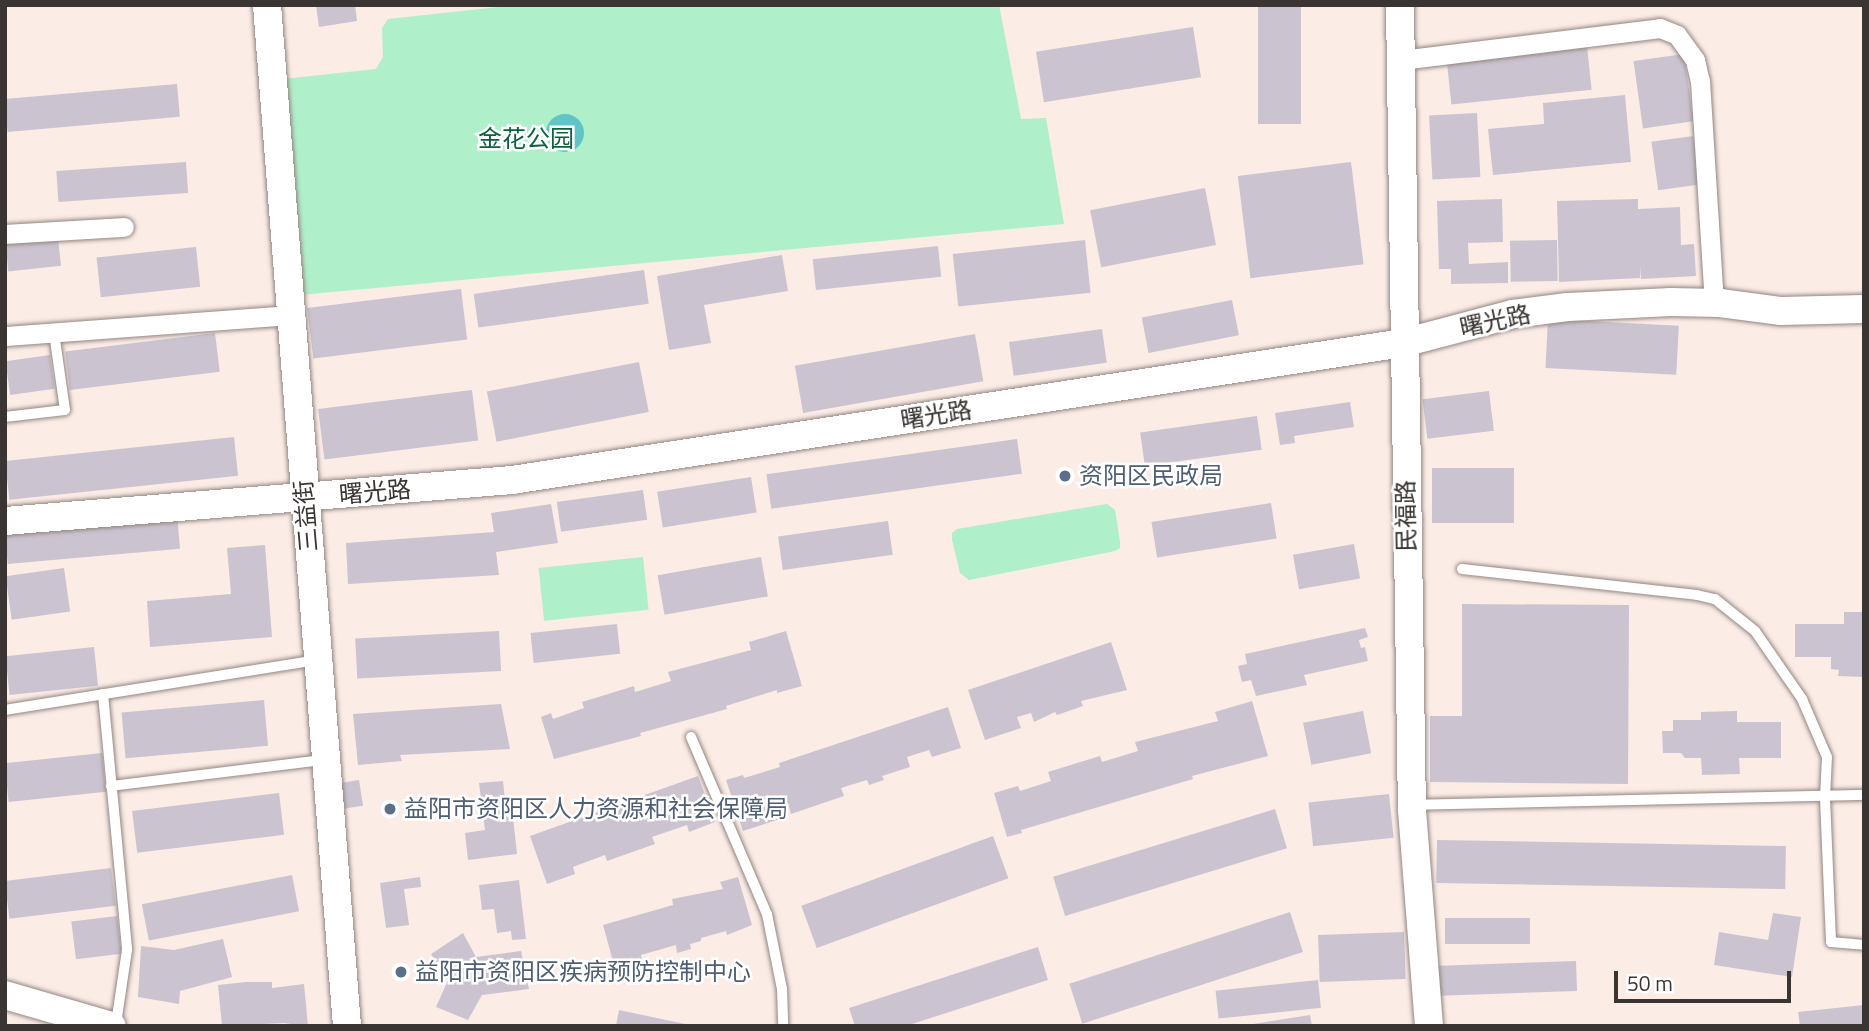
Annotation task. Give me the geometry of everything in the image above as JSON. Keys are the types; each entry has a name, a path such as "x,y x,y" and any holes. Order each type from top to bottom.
{"street":[{"name":"三益街","path":"267,5 347,1026"},
{"name":"民福路","path":"1400,5 1412,805 1429,1026"},
{"path":"1401,60 1660,28 1677,35 1695,60 1700,81 1714,303"},
{"path":"5,234 124,227"},
{"name":"曙光路","path":"5,521 512,480 1403,343 1513,314 1622,304 1714,303 1780,311 1864,309"},
{"path":"5,336 291,315"},
{"path":"5,995 114,1026"}],"lane":[{"path":"5,417 65,410 54,332"},
{"path":"1462,569 1715,599 1755,631 1802,699 1827,757 1825,798 1831,942 1864,945"},
{"path":"5,710 318,660"},
{"path":"103,694 127,950 114,1026"},
{"path":"691,737 767,914 782,989 783,1026"},
{"path":"111,786 326,760"},
{"path":"1412,805 1825,798 1864,795"}],"green space":[{"name":"金花公园","path":"518,5 999,5 1021,119 1046,118 1064,224 300,295 283,79 376,69 383,57 382,28 388,19"},
{"path":"1107,504 1115,510 1120,548 1115,551 969,580 960,573 952,540 952,533 957,529"},
{"path":"643,557 649,610 544,621 539,568"}],"water":[{"path":"565,114 578,120 584,133 578,146 565,152 552,146 546,133 552,120"}],"building":[{"path":"316,5 355,5 357,21 319,27"},
{"path":"1258,5 1301,5 1301,124 1258,124"},
{"path":"1193,27 1201,77 1044,102 1036,52"},
{"path":"1587,46 1592,90 1451,104 1447,61"},
{"path":"1684,54 1693,121 1643,128 1633,61"},
{"path":"177,84 180,117 8,132 5,99"},
{"path":"1625,95 1631,162 1493,175 1488,129 1544,124 1543,103"},
{"path":"1477,113 1480,177 1432,179 1429,116"},
{"path":"1693,136 1700,185 1658,190 1651,142"},
{"path":"186,162 188,193 58,202 56,171"},
{"path":"1351,162 1364,264 1250,278 1238,176"},
{"path":"1205,188 1216,245 1101,267 1090,210"},
{"path":"1502,199 1503,242 1468,243 1469,264 1508,262 1508,283 1451,284 1451,269 1439,269 1437,201"},
{"path":"1638,199 1638,209 1680,207 1681,245 1694,244 1696,276 1641,279 1640,267 1640,278 1559,282 1557,201"},
{"path":"58,237 61,266 8,271 5,243"},
{"path":"1085,240 1091,293 958,307 953,254"},
{"path":"1557,240 1558,281 1511,282 1510,241"},
{"path":"938,246 941,277 816,290 813,259"},
{"path":"196,247 200,287 101,297 97,257"},
{"path":"782,255 788,291 704,305 711,343 669,350 657,276"},
{"path":"644,270 649,304 478,328 474,294"},
{"path":"461,289 467,340 313,359 307,308"},
{"path":"1232,300 1239,335 1149,353 1142,318"},
{"path":"1548,319 1679,326 1676,375 1545,368"},
{"path":"1102,329 1107,363 1014,376 1009,342"},
{"path":"215,333 220,372 70,390 65,351"},
{"path":"975,334 983,381 803,413 795,366"},
{"path":"50,355 55,389 10,395 5,361"},
{"path":"639,362 649,412 497,442 487,392"},
{"path":"472,390 478,441 324,460 318,409"},
{"path":"1489,391 1494,431 1427,439 1422,399"},
{"path":"1350,402 1354,427 1294,436 1295,443 1280,445 1275,413"},
{"path":"1257,416 1262,450 1145,466 1140,432"},
{"path":"234,437 238,476 9,500 5,461"},
{"path":"1017,439 1022,474 771,509 766,474"},
{"path":"1432,468 1514,468 1514,523 1432,523"},
{"path":"751,477 757,513 663,527 657,492"},
{"path":"643,490 647,520 561,532 557,502"},
{"path":"1271,503 1277,539 1157,557 1151,522"},
{"path":"551,504 558,543 496,552 499,575 348,584 346,543 494,532 491,513"},
{"path":"177,514 180,549 8,564 5,529"},
{"path":"888,521 893,555 783,570 778,536"},
{"path":"1354,544 1360,578 1299,589 1293,555"},
{"path":"265,545 272,637 150,647 147,601 231,594 227,548"},
{"path":"761,557 768,596 665,615 658,575"},
{"path":"64,568 70,612 12,620 6,576"},
{"path":"1462,604 1629,605 1628,784 1430,782 1430,716 1462,716"},
{"path":"1844,612 1864,612 1864,677 1838,676 1839,670 1831,669 1831,657 1795,657 1795,624 1844,624"},
{"path":"617,624 620,654 534,663 530,633"},
{"path":"1365,628 1368,637 1359,640 1361,648 1365,647 1368,661 1304,675 1307,685 1256,696 1251,680 1242,682 1238,666 1247,664 1245,654"},
{"path":"499,631 501,671 357,678 355,639"},
{"path":"786,631 802,686 777,693 777,690 726,706 727,709 640,733 641,736 554,759 541,717 551,713 553,719 584,708 582,702 634,686 635,692 671,681 668,672 751,650 749,642"},
{"path":"1111,642 1127,690 1081,701 1083,706 1057,715 1055,712 1034,722 1031,713 1017,717 1021,728 985,740 968,690"},
{"path":"94,647 98,686 10,695 5,656"},
{"path":"264,700 268,746 126,758 122,712"},
{"path":"1252,701 1268,756 1192,776 1193,779 1021,830 1022,833 1007,837 994,793 1018,786 1020,791 1051,781 1048,772 1100,756 1102,762 1138,751 1135,742 1218,721 1215,712"},
{"path":"501,704 510,749 400,755 402,761 358,765 353,714"},
{"path":"948,707 961,748 932,757 929,750 907,757 910,767 882,776 884,780 869,785 867,780 841,788 844,796 791,814 789,807 780,810 783,818 743,831 726,780 743,775 744,778 780,767 779,763"},
{"path":"1363,711 1371,753 1311,765 1303,723"},
{"path":"1737,711 1737,722 1781,722 1781,758 1739,758 1740,774 1702,775 1701,758 1685,758 1681,753 1663,753 1662,731 1673,731 1673,720 1701,720 1701,712"},
{"path":"102,753 106,792 9,802 5,763"},
{"path":"698,776 715,822 689,832 687,825 652,837 655,844 607,861 605,855 573,867 575,874 547,884 530,836"},
{"path":"359,780 363,806 341,809 337,783"},
{"path":"503,781 507,817 513,817 517,854 468,860 465,833 485,830 479,783"},
{"path":"279,793 284,835 137,853 132,811"},
{"path":"1389,794 1394,838 1313,846 1308,802"},
{"path":"1275,809 1287,848 1065,916 1053,877"},
{"path":"993,836 1008,878 817,948 801,906"},
{"path":"1437,840 1786,846 1785,889 1436,883"},
{"path":"111,868 116,906 9,919 5,881"},
{"path":"292,875 299,911 149,941 142,904"},
{"path":"420,877 421,887 404,889 409,925 386,928 380,883"},
{"path":"738,877 752,925 727,935 726,931 701,938 701,941 690,944 691,949 677,953 676,945 641,955 643,964 616,972 603,925 673,905 672,899 723,889 720,882"},
{"path":"519,880 526,939 512,940 511,931 497,933 494,909 482,910 479,885"},
{"path":"1290,912 1303,952 1082,1024 1069,984"},
{"path":"1773,913 1801,917 1792,977 1714,965 1719,932 1768,940"},
{"path":"117,916 122,954 76,959 71,922"},
{"path":"1445,918 1530,918 1530,944 1445,944"},
{"path":"1404,932 1406,979 1320,982 1318,935"},
{"path":"463,933 476,957 521,951 529,989 482,995 468,1020 436,1007 448,980 431,954"},
{"path":"223,939 232,977 180,991 179,1004 138,997 141,946 174,950"},
{"path":"1038,947 1048,980 906,1026 855,1026 849,1008"},
{"path":"1576,961 1577,991 1434,996 1433,966"},
{"path":"1318,980 1321,1008 1218,1019 1216,991"},
{"path":"272,982 272,988 304,984 308,1026 284,1023 222,1026 218,985"},
{"path":"1864,1005 1864,1026 1800,1026 1798,1012"},
{"path":"619,1010 690,1025 690,1026 616,1026"},
{"path":"1310,1015 1312,1026 1253,1026 1253,1024"}],"place":[{"name":"资阳区民政局","path":"1065,476"},
{"name":"益阳市资阳区人力资源和社会保障局","path":"390,809"},
{"name":"益阳市资阳区疾病预防控制中心","path":"401,972"}]}
